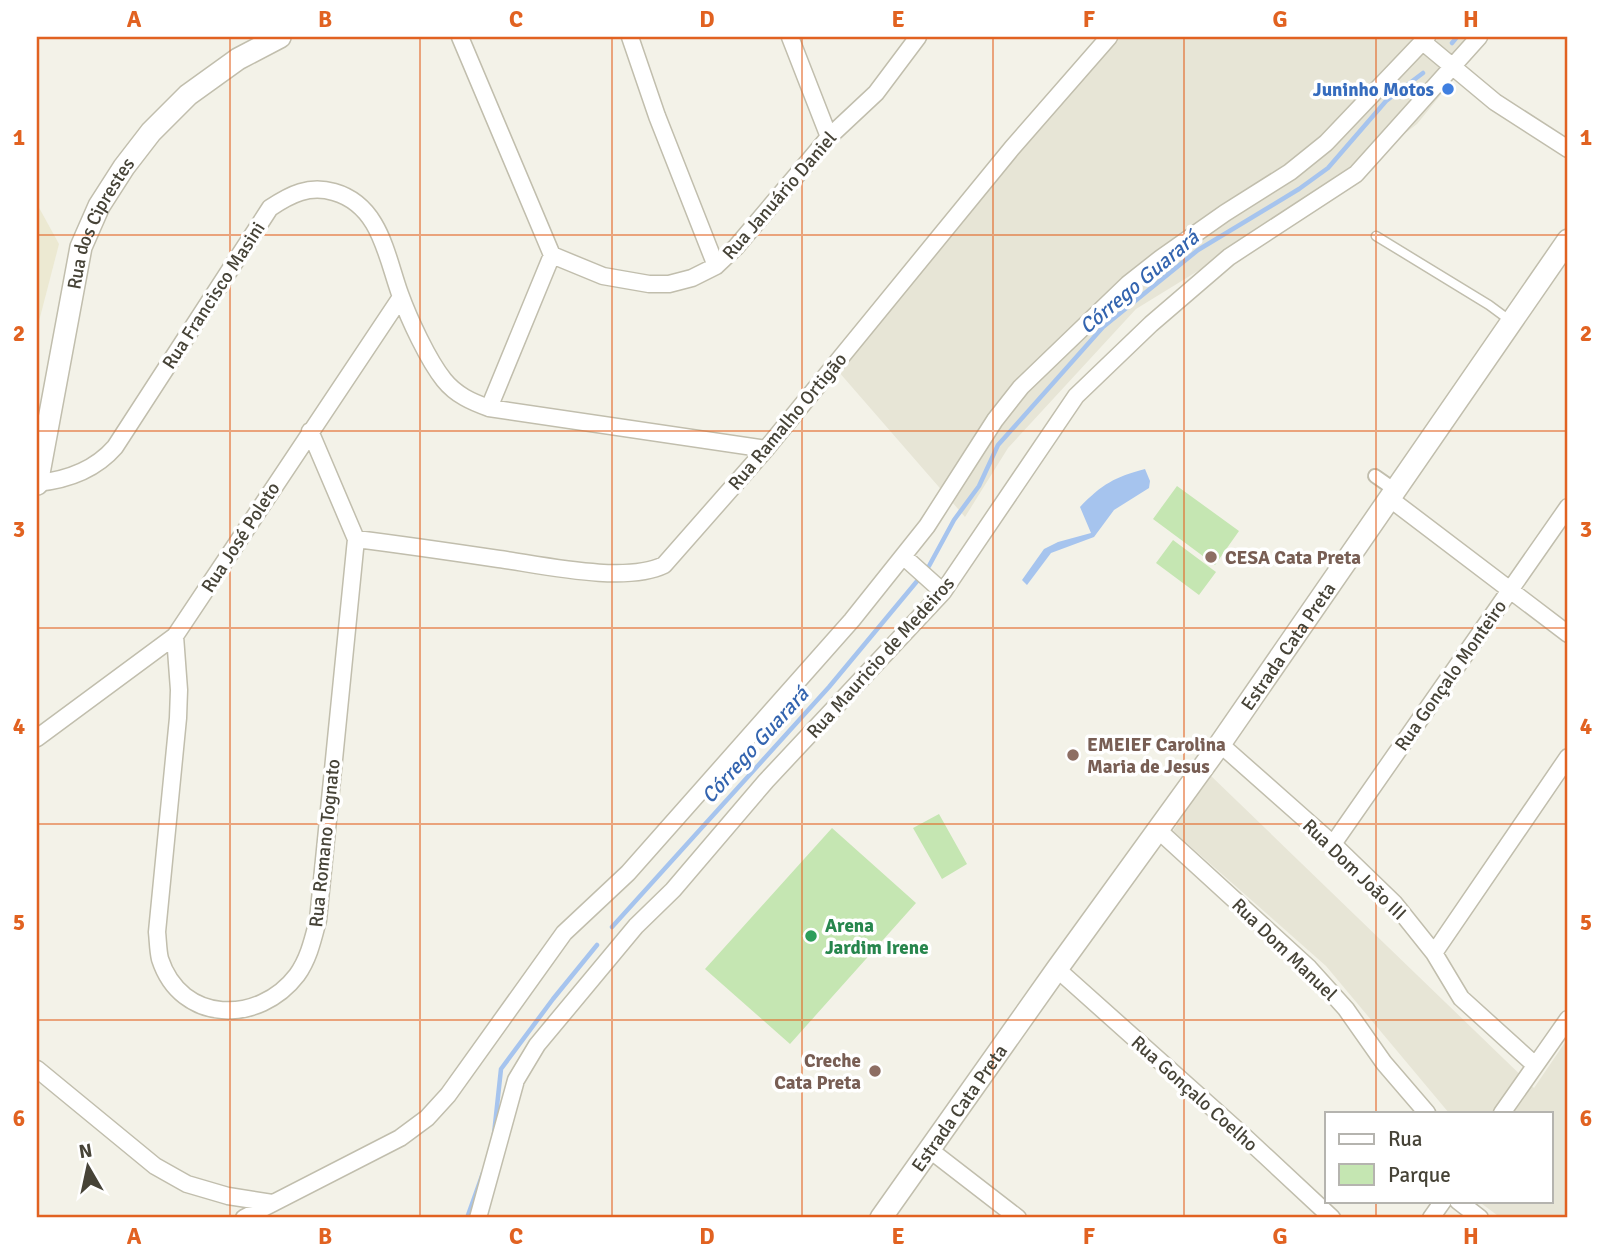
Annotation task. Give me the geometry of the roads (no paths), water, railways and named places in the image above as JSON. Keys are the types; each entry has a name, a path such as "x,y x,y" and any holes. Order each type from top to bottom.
{"street":[{"name":"Rua dos Ciprestes","path":"37,483 81,247 99,206 151,132 188,95 238,59 280,37"},
{"path":"460,37 552,255 489,408"},
{"path":"629,37 716,266"},
{"path":"790,37 829,137"},
{"name":"Rua Januário Daniel","path":"552,255 603,275 649,284 669,284 692,278 716,266 736,247 829,137 876,93 918,37"},
{"name":"Rua Ramalho Ortigão","path":"356,539 583,571 631,573 651,571 664,565 766,449 1012,148 1109,37"},
{"name":"Rua Mauricio de Medeiros","path":"478,1218 516,1080 537,1045 636,926 673,890 766,781 943,592 1076,396 1151,324 1229,257 1356,174 1479,37"},
{"path":"244,1218 400,1138 427,1118 448,1094 564,933 628,873 852,620 934,516 995,419 1021,387 1128,285 1161,258 1290,172 1326,144 1425,39 1496,102 1568,149"},
{"name":"Rua Francisco Masini","path":"37,483 55,481 103,462 116,447 257,224 270,208 291,194 312,188 352,198 367,211 383,240 401,297 433,364 457,393 489,408 766,449"},
{"name":"Estrada Cata Preta","path":"881,1218 1220,744 1568,240"},
{"name":"Rua José Poleto","path":"37,738 175,636 401,297"},
{"name":"Rua Romano Tognato","path":"175,636 178,718 158,932 160,958 172,982 197,1005 221,1012 248,1009 276,994 297,975 310,949 318,920 356,539 310,431"},
{"path":"1375,477 1508,591 1568,634"},
{"name":"Rua Gonçalo Monteiro","path":"1332,844 1568,507"},
{"path":"903,556 943,592"},
{"name":"Rua Dom João III","path":"1220,744 1394,902 1434,953 1461,998 1535,1065"},
{"path":"1434,953 1568,757"},
{"name":"Rua Dom Manuel","path":"1157,829 1309,968 1346,1009 1384,1063 1426,1112"},
{"name":"Rua Gonçalo Coelho","path":"1057,969 1332,1218"},
{"path":"1503,1112 1568,1019"},
{"path":"37,1069 155,1166 187,1184 228,1196 272,1203"},
{"path":"930,1150 1018,1218"},
{"path":"1431,1218 1442,1202"},
{"path":"1459,1202 1480,1218"}],"lane":[{"path":"1376,236 1489,305 1511,322"}],"water":[{"path":"1145,469 1150,481 1149,488 1114,510 1094,537 1051,553 1027,585 1022,580 1044,549 1058,542 1091,533 1080,507 1088,499 1110,482"}],"waterway":[{"name":"Córrego Guarará","path":"1452,43 1457,37"},
{"name":"Córrego Guarará","path":"929,566 954,520 979,486 998,445 1103,327 1198,250 1299,189 1328,168 1386,101 1423,73"},
{"name":"Córrego Guarará","path":"612,927 829,687 918,580"},
{"name":"Córrego Guarará","path":"494,1134 501,1069 597,945"},
{"name":"Córrego Guarará","path":"467,1218 483,1173"}],"place":[{"name":"Juninho Motos","path":"1448,89"},
{"name":"CESA Cata Preta","path":"1211,557"},
{"name":"EMEIEF Carolina Maria de Jesus","path":"1073,755"},
{"name":"Arena Jardim Irene","path":"811,936"},
{"name":"Creche Cata Preta","path":"875,1071"}]}
